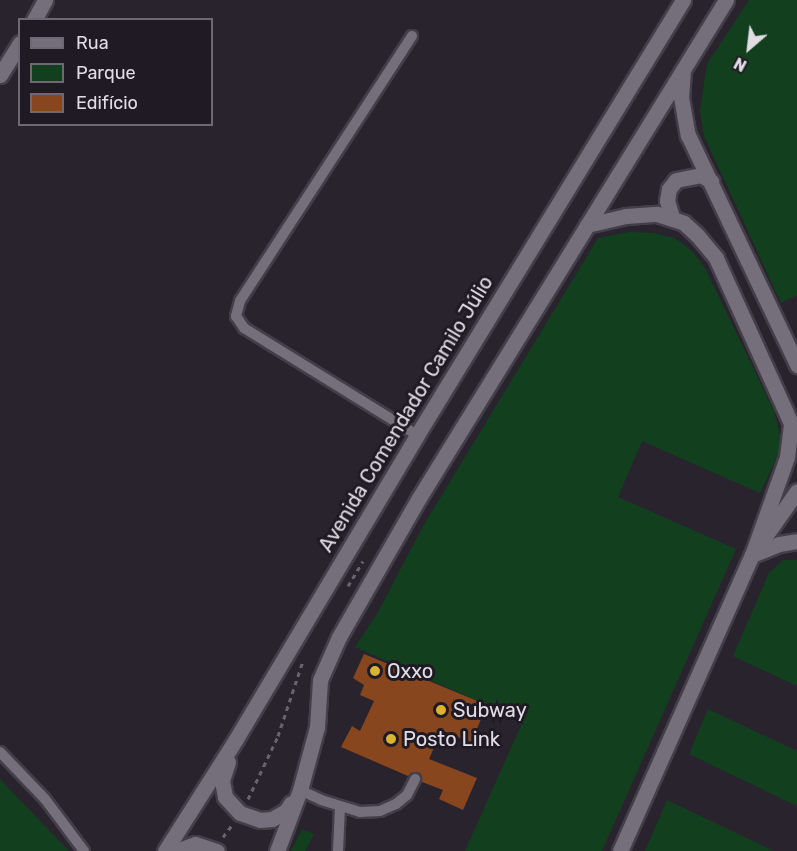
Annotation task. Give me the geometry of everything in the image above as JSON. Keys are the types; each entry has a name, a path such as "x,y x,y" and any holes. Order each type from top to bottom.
{"main road":[{"path":"35,18 45,0"},
{"name":"Avenida Comendador Camilo Júlio","path":"165,851 236,740 417,435 683,0"},
{"path":"277,851 300,789 317,727 320,680 339,637 419,498 726,0"},
{"path":"0,75 18,46"},
{"path":"683,70 683,119 688,135 797,365"},
{"path":"672,217 667,201 669,189 676,180 701,175 711,181"},
{"path":"587,225 640,214 672,217 684,223 716,258 797,438"},
{"path":"620,851 752,555 784,467 791,422"},
{"path":"784,467 797,448"},
{"path":"752,555 797,491"},
{"path":"752,555 779,544 797,541"},
{"path":"236,740 222,782 225,797 240,813 260,820 272,819 286,811 300,789"},
{"path":"176,851 195,844 217,851"}],"lane":[{"path":"412,36 240,301 236,316 244,328 417,435"},
{"path":"0,752 45,799 84,851"},
{"path":"300,789 340,807 360,812 380,811 396,804 407,795 415,779"},
{"path":"338,851 340,807"}],"green space":[{"path":"749,0 797,0 797,295 781,303 704,136 700,111 707,64"},
{"path":"629,232 653,233 675,238 692,251 705,268 774,411 780,436 779,453 760,493 642,441 618,497 736,549 602,851 465,851 523,721 355,647 377,614 422,528 598,238"},
{"path":"783,560 797,560 797,686 733,656 769,573"},
{"path":"708,709 797,751 797,806 689,754"},
{"path":"0,779 69,851 0,851"},
{"path":"667,800 774,851 645,851"},
{"path":"302,829 314,834 305,851 291,851"}],"building":[{"path":"364,654 487,705 471,743 442,730 429,759 477,778 463,810 439,799 443,790 422,782 419,773 414,772 408,776 341,747 352,726 360,731 374,701 360,695 364,685 353,678"}],"place":[{"name":"Oxxo","path":"375,671"},
{"name":"Subway","path":"441,710"},
{"name":"Posto Link","path":"391,739"}]}
